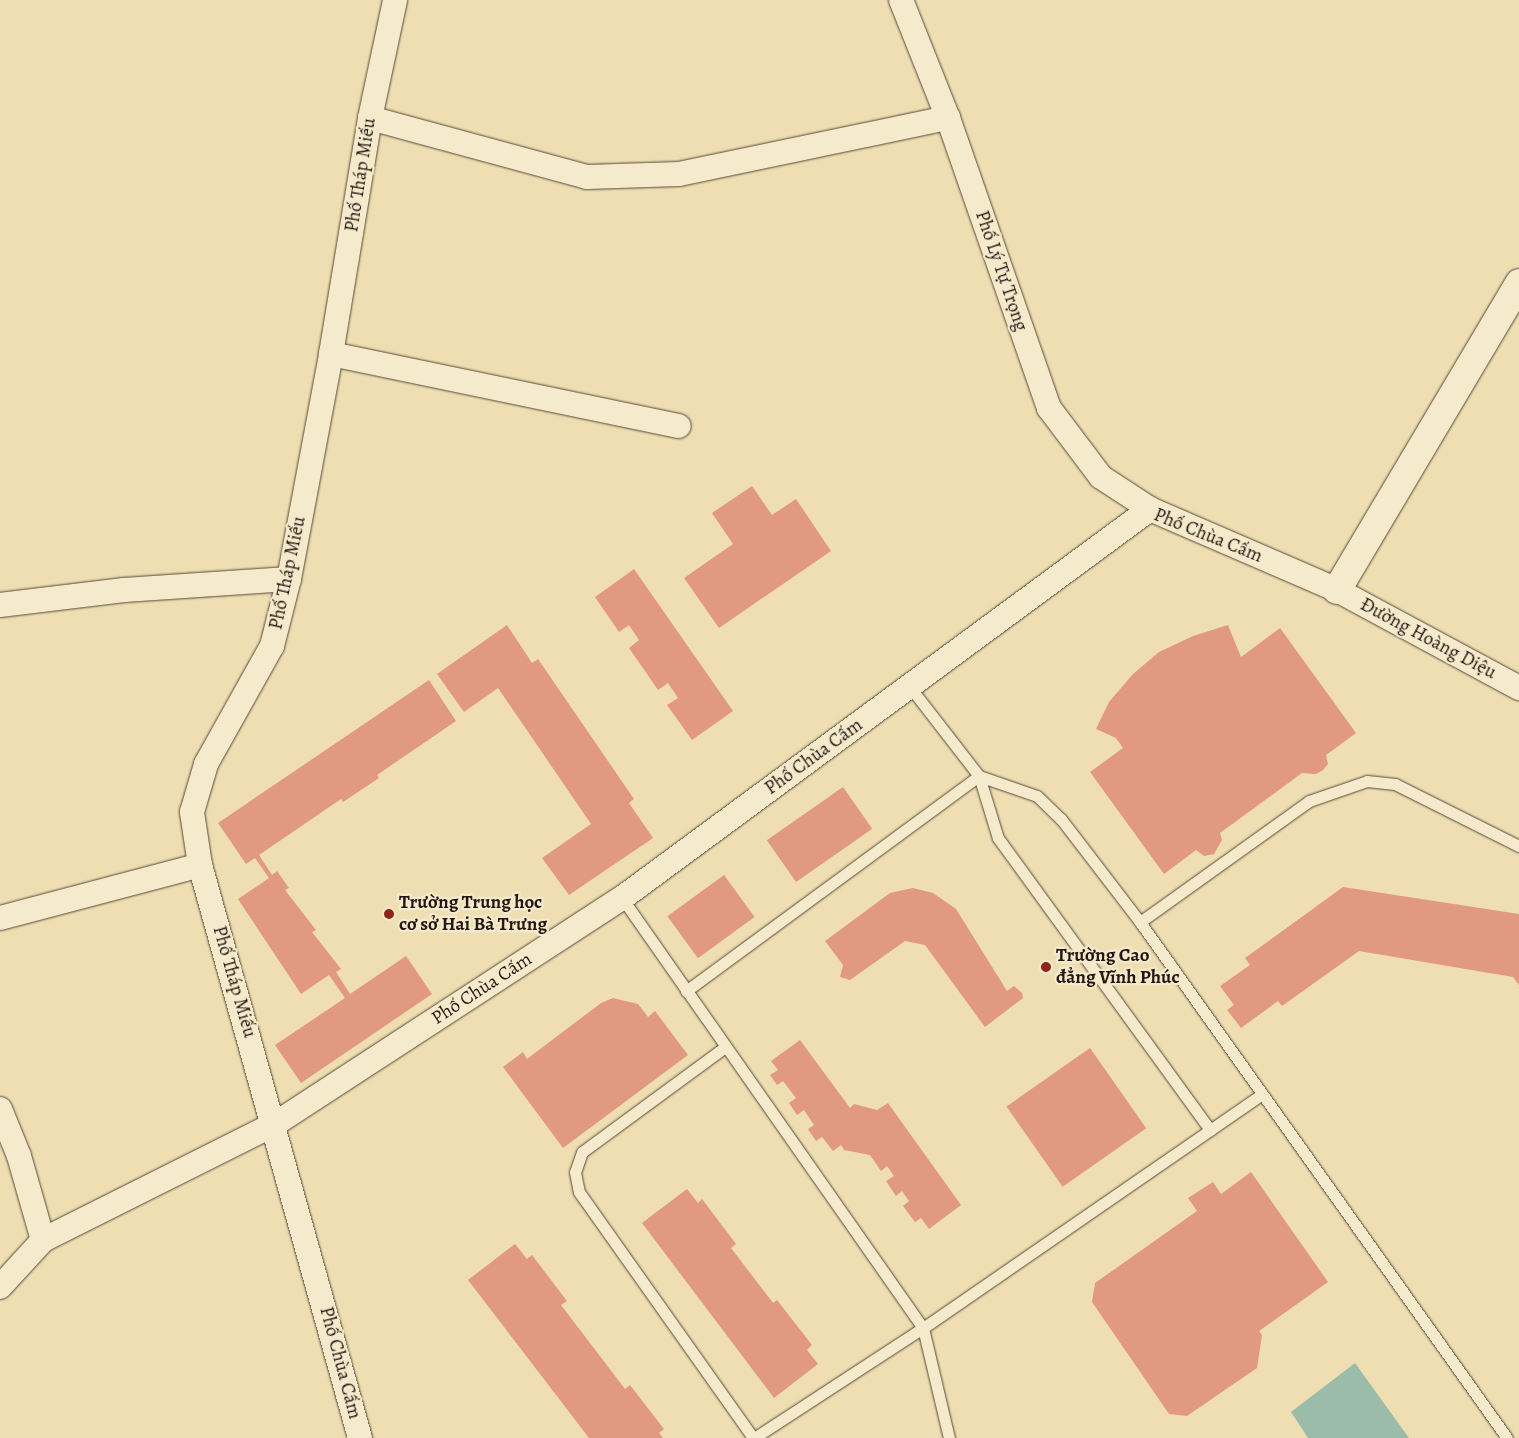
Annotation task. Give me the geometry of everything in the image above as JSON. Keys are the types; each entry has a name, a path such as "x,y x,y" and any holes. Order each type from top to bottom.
{"street":[{"name":"Phố Tháp Miếu","path":"275,1124 200,866 192,812 206,764 272,646 289,579 331,354 370,118 395,0"},
{"name":"Phố Lý Tự Trọng","path":"901,0 948,118 1049,408 1100,477 1150,509"},
{"path":"370,118 520,161 587,177 679,174 948,118"},
{"path":"1337,590 1519,283"},
{"path":"331,354 679,426"},
{"name":"Phố Chùa Cấm","path":"360,1438 275,1124 622,898 1150,509 1337,590"},
{"path":"0,605 124,590 289,579"},
{"name":"Đường Hoàng Diệu","path":"1337,590 1519,688"},
{"path":"0,918 200,866"},
{"path":"0,1110 18,1156 43,1240"},
{"path":"0,1287 43,1240 275,1124"}],"lane":[{"path":"910,687 979,776 998,838 1210,1130"},
{"path":"979,776 1037,796 1061,819 1140,922 1261,1095 1508,1438"},
{"path":"686,991 979,776"},
{"path":"1140,922 1309,801 1367,781 1395,784 1519,846"},
{"path":"622,898 923,1328 949,1438"},
{"path":"725,1047 582,1152 575,1172 579,1192 754,1438 923,1328 1261,1095"}],"shaded area":[{"path":"1355,1363 1409,1438 1308,1438 1291,1412"}],"building":[{"path":"752,486 772,515 796,499 831,551 719,628 684,578 733,544 712,513"},
{"path":"634,569 733,711 692,740 667,705 678,698 668,683 658,690 629,648 639,640 629,625 619,632 595,597"},
{"path":"507,625 532,663 538,659 634,799 629,803 653,838 569,895 542,858 591,824 498,688 464,712 437,674"},
{"path":"1228,625 1241,657 1280,628 1356,733 1326,755 1328,764 1323,770 1316,774 1302,773 1220,833 1222,840 1214,854 1204,856 1196,850 1164,874 1090,772 1123,748 1116,738 1096,729 1109,702 1133,674 1159,652 1193,636"},
{"path":"429,680 456,721 377,775 379,778 343,802 341,799 259,855 272,875 277,871 289,888 285,890 316,930 312,932 341,969 336,972 350,994 406,956 432,994 301,1083 275,1045 345,998 329,975 301,994 238,899 269,878 255,858 246,864 218,823"},
{"path":"843,787 872,829 796,882 767,840"},
{"path":"724,875 755,917 698,958 667,916"},
{"path":"1343,887 1519,914 1519,985 1513,977 1359,951 1282,1006 1278,1001 1241,1028 1227,1010 1234,1005 1220,986 1250,965 1245,958"},
{"path":"913,888 933,893 956,909 1007,991 1014,986 1022,993 1023,998 985,1027 925,945 905,941 850,980 840,977 843,965 825,941 890,893"},
{"path":"613,998 638,1004 648,1017 655,1011 688,1055 563,1148 503,1067 523,1052 527,1059 601,1003"},
{"path":"800,1040 850,1108 854,1104 877,1110 888,1103 961,1205 929,1229 921,1218 915,1222 903,1206 909,1201 902,1191 896,1196 886,1181 894,1176 887,1166 881,1171 870,1155 844,1150 841,1145 833,1151 822,1137 816,1141 808,1129 814,1125 804,1110 797,1115 789,1103 796,1098 783,1081 777,1085 770,1075 778,1070 771,1061"},
{"path":"1090,1048 1146,1128 1063,1187 1006,1107"},
{"path":"1251,1172 1328,1282 1259,1331 1262,1335 1257,1368 1187,1416 1169,1414 1092,1302 1095,1283 1197,1211 1188,1198 1213,1182 1221,1194"},
{"path":"687,1189 698,1203 702,1199 736,1244 731,1248 773,1303 777,1300 812,1345 807,1350 818,1364 774,1398 642,1223"},
{"path":"515,1244 527,1259 532,1255 567,1301 561,1305 625,1389 630,1385 664,1429 659,1433 663,1438 589,1438 468,1280"}],"place":[{"name":"Trường Trung học cơ sở Hai Bà Trưng","path":"389,914"},
{"name":"Trường Cao đẳng Vĩnh Phúc","path":"1046,967"}]}
